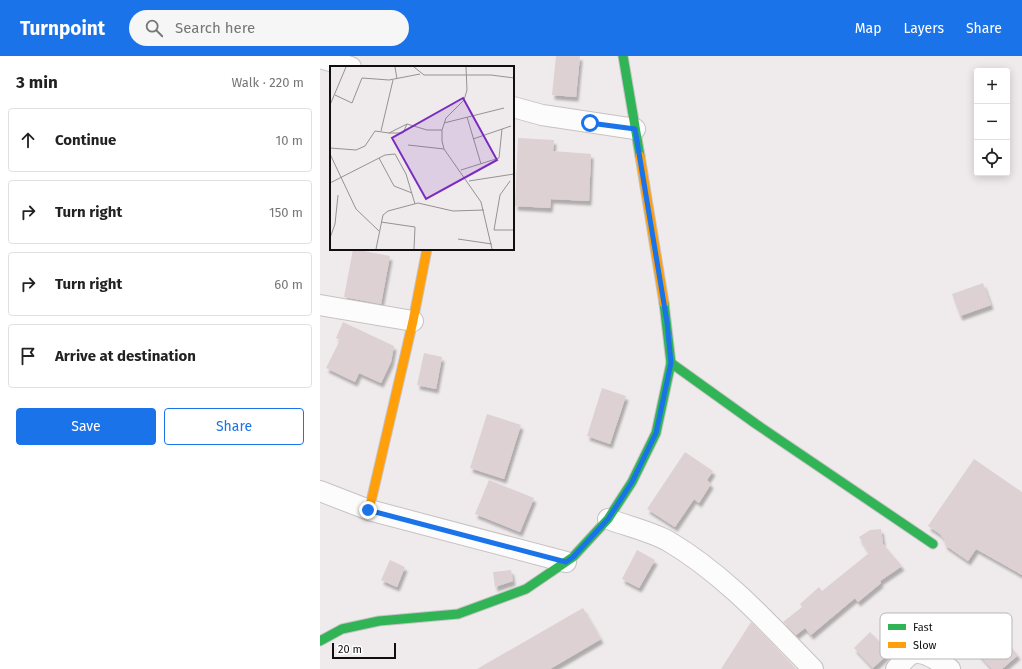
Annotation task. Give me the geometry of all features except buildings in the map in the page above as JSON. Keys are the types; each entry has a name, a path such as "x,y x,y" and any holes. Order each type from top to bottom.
{"street":[{"path":"320,641 342,629 379,621 458,614 526,589 573,557 608,519 632,482 656,433 671,363 667,322 623,56"},
{"path":"320,58 348,66"},
{"path":"514,107 542,115 635,129"},
{"path":"368,510 413,321 427,250"},
{"path":"320,305 413,321"},
{"path":"671,363 756,424 933,544"},
{"path":"320,491 368,510 566,562"},
{"path":"608,519 667,541 721,578 813,669"},
{"path":"896,669 907,659"},
{"path":"935,659 950,669"}],"traffic: fast":[{"path":"623,56 640,156"},
{"path":"320,641 342,629 379,621 458,614 526,589 573,557 608,519 632,482 656,433 671,363 664,303"},
{"path":"671,363 756,424 933,544"}],"traffic: slow":[{"path":"640,156 664,303"},
{"path":"369,510 413,321 427,250"}],"route":[{"path":"368,510 566,562 573,557 608,519 632,482 656,433 671,363 667,322 635,129 590,123"}]}
